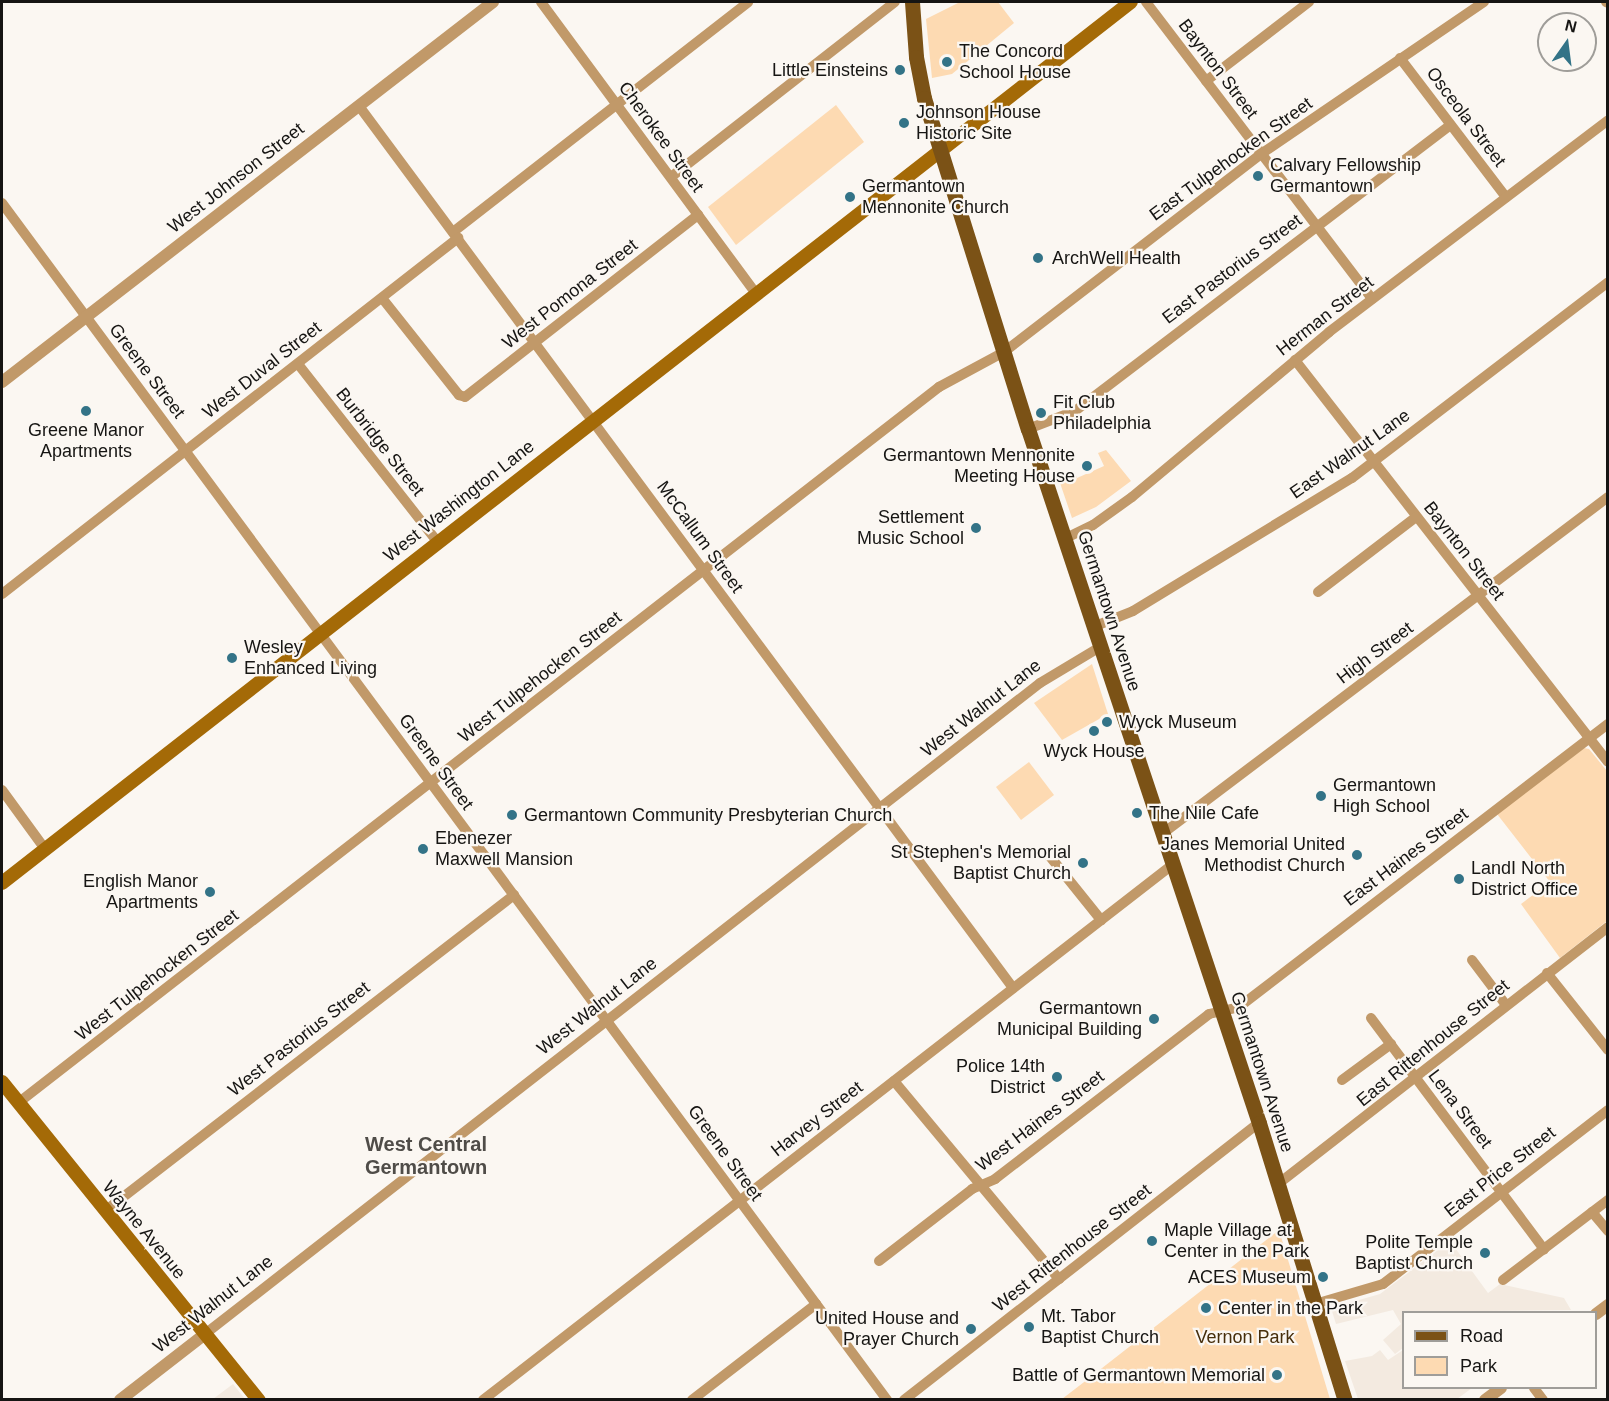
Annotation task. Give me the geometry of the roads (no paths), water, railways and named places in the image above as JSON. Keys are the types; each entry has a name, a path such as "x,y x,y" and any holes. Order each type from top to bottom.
{"main road":[{"name":"Germantown Avenue","path":"912,2 918,76 939,149 1064,539 1259,1123 1345,1400"},
{"name":"West Washington Lane","path":"2,883 755,292 1131,2"},
{"name":"Wayne Avenue","path":"2,1082 258,1400"}],"street":[{"name":"West Johnson Street","path":"2,382 493,2"},
{"name":"Cherokee Street","path":"541,2 755,292"},
{"name":"West Duval Street","path":"2,594 382,298 455,235 748,2"},
{"path":"671,177 896,2"},
{"name":"Baynton Street","path":"1146,2 1372,299"},
{"path":"1206,81 1309,2"},
{"name":"East Tulpehocken Street","path":"1004,352 1261,154 1484,2"},
{"name":"Osceola Street","path":"1400,58 1506,197"},
{"name":"McCallum Street","path":"359,106 1013,988"},
{"name":"Herman Street","path":"1064,539 1093,525 1132,497 1295,360 1372,299 1608,120"},
{"name":"East Pastorius Street","path":"1028,429 1075,411 1451,124"},
{"name":"Greene Street","path":"2,203 887,1400"},
{"name":"West Pomona Street","path":"382,298 462,397 698,215"},
{"name":"East Walnut Lane","path":"1093,627 1141,606 1374,462 1608,282"},
{"name":"West Tulpehocken Street","path":"18,1103 939,387 1004,352"},
{"name":"Baynton Street","path":"1295,360 1608,762"},
{"name":"Burbridge Street","path":"298,364 437,542"},
{"name":"High Street","path":"1162,834 1608,497"},
{"path":"1318,592 1416,517"},
{"name":"West Walnut Lane","path":"120,1400 1051,675 1100,647"},
{"name":"East Haines Street","path":"1221,1010 1239,1007 1608,724"},
{"path":"2,790 45,849"},
{"path":"1048,854 1101,920"},
{"name":"Harvey Street","path":"483,1400 1172,865"},
{"name":"West Pastorius Street","path":"105,1210 514,895"},
{"name":"East Rittenhouse Street","path":"1278,1184 1608,927"},
{"path":"1472,960 1506,1005"},
{"path":"1548,973 1608,1050"},
{"name":"West Haines Street","path":"879,1262 1209,1014 1221,1010"},
{"name":"Lena Street","path":"1371,1018 1544,1248"},
{"path":"1342,1080 1391,1044"},
{"path":"894,1081 1059,1279"},
{"name":"East Price Street","path":"1315,1304 1383,1284 1608,1110"},
{"name":"West Rittenhouse Street","path":"904,1400 1259,1123"},
{"path":"1503,1280 1608,1200"},
{"path":"1592,1212 1608,1231"},
{"path":"692,1400 816,1304"},
{"path":"1485,1400 1499,1389"}],"place":[{"name":"The Concord School House","path":"947,62"},
{"name":"Little Einsteins","path":"900,70"},
{"name":"Johnson House Historic Site","path":"904,123"},
{"name":"Calvary Fellowship Germantown","path":"1258,176"},
{"name":"Germantown Mennonite Church","path":"850,197"},
{"name":"ArchWell Health","path":"1038,258"},
{"name":"Greene Manor Apartments","path":"86,411"},
{"name":"Fit Club Philadelphia","path":"1041,413"},
{"name":"Germantown Mennonite Meeting House","path":"1087,466"},
{"name":"Settlement Music School","path":"976,528"},
{"name":"Wesley Enhanced Living","path":"232,658"},
{"name":"Wyck Museum","path":"1107,722"},
{"name":"Wyck House","path":"1094,731"},
{"name":"Germantown High School","path":"1321,796"},
{"name":"The Nile Cafe","path":"1137,813"},
{"name":"Germantown Community Presbyterian Church","path":"512,815"},
{"name":"Ebenezer Maxwell Mansion","path":"423,849"},
{"name":"Janes Memorial United Methodist Church","path":"1357,855"},
{"name":"St Stephen's Memorial Baptist Church","path":"1083,863"},
{"name":"LandI North District Office","path":"1459,879"},
{"name":"English Manor Apartments","path":"210,892"},
{"name":"Germantown Municipal Building","path":"1154,1019"},
{"name":"Police 14th District","path":"1057,1077"},
{"name":"Maple Village at Center in the Park","path":"1152,1241"},
{"name":"Polite Temple Baptist Church","path":"1485,1253"},
{"name":"ACES Museum","path":"1323,1277"},
{"name":"Center in the Park","path":"1206,1308"},
{"name":"Mt. Tabor Baptist Church","path":"1029,1327"},
{"name":"United House and Prayer Church","path":"971,1329"},
{"name":"Battle of Germantown Memorial","path":"1277,1375"}],"district":[{"name":"West Central Germantown","path":"426,1156"}],"park label":[{"name":"Vernon Park","path":"1245,1337"}]}
